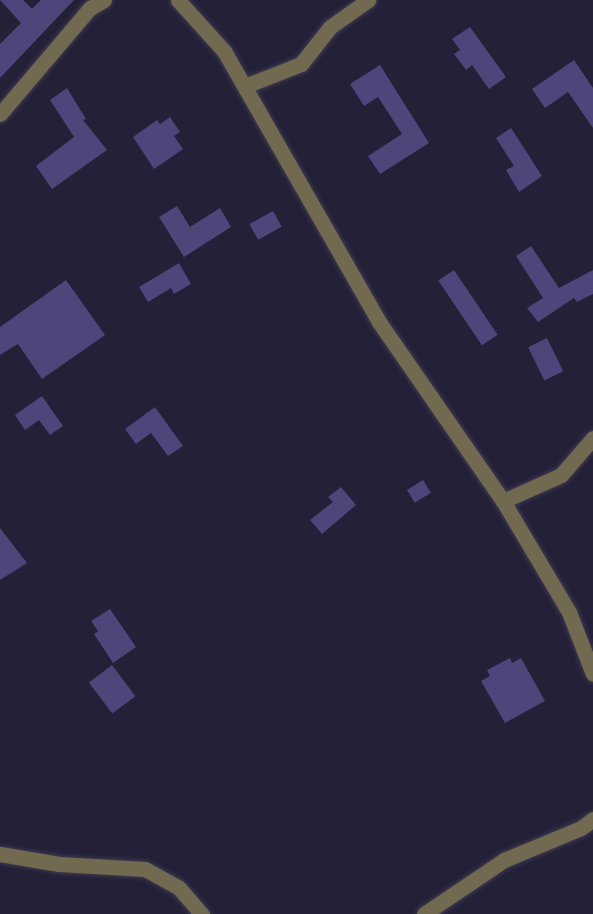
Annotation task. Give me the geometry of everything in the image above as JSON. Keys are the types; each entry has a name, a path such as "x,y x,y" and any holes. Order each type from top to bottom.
{"street":[{"path":"178,0 224,51 379,322 503,501 569,612 593,674"},
{"path":"245,86 301,64 330,27 368,0"},
{"path":"0,114 95,3"},
{"path":"503,501 561,475 593,438"},
{"path":"423,914 504,860 581,828 593,819"},
{"path":"0,854 59,864 145,869 179,888 202,914"}],"building":[{"path":"0,0 23,0 32,9 41,0 74,0 0,78 0,44 21,23"},
{"path":"470,27 506,77 489,89 472,65 466,70 454,54 460,50 452,39"},
{"path":"574,60 593,88 593,128 568,92 545,108 532,89"},
{"path":"380,65 429,143 380,174 368,156 402,134 378,97 364,106 350,84"},
{"path":"67,88 86,119 83,120 107,150 52,189 36,166 74,137 50,100"},
{"path":"170,117 180,132 174,136 183,149 154,169 133,137 157,120 160,124"},
{"path":"511,128 542,176 519,192 506,170 514,166 496,138"},
{"path":"177,206 190,227 220,208 231,227 184,257 159,217"},
{"path":"273,211 282,227 258,240 249,224"},
{"path":"531,246 559,288 593,270 593,294 577,302 574,298 538,322 527,308 543,298 516,256"},
{"path":"179,263 191,284 174,294 171,288 148,302 139,287"},
{"path":"454,270 498,335 482,345 438,281"},
{"path":"66,280 105,335 42,379 18,344 0,355 0,327"},
{"path":"547,338 563,371 544,380 528,347"},
{"path":"42,396 63,426 50,435 39,420 25,430 15,415"},
{"path":"155,407 183,446 168,456 151,433 136,444 125,429"},
{"path":"423,480 431,493 415,503 407,490"},
{"path":"341,487 356,505 322,534 310,520 333,502 328,497"},
{"path":"0,528 27,563 0,580"},
{"path":"110,609 136,647 113,663 94,634 98,631 91,621"},
{"path":"510,658 512,663 521,658 545,701 505,723 481,681 490,676 487,670"},
{"path":"112,665 135,696 112,714 89,682"}]}
